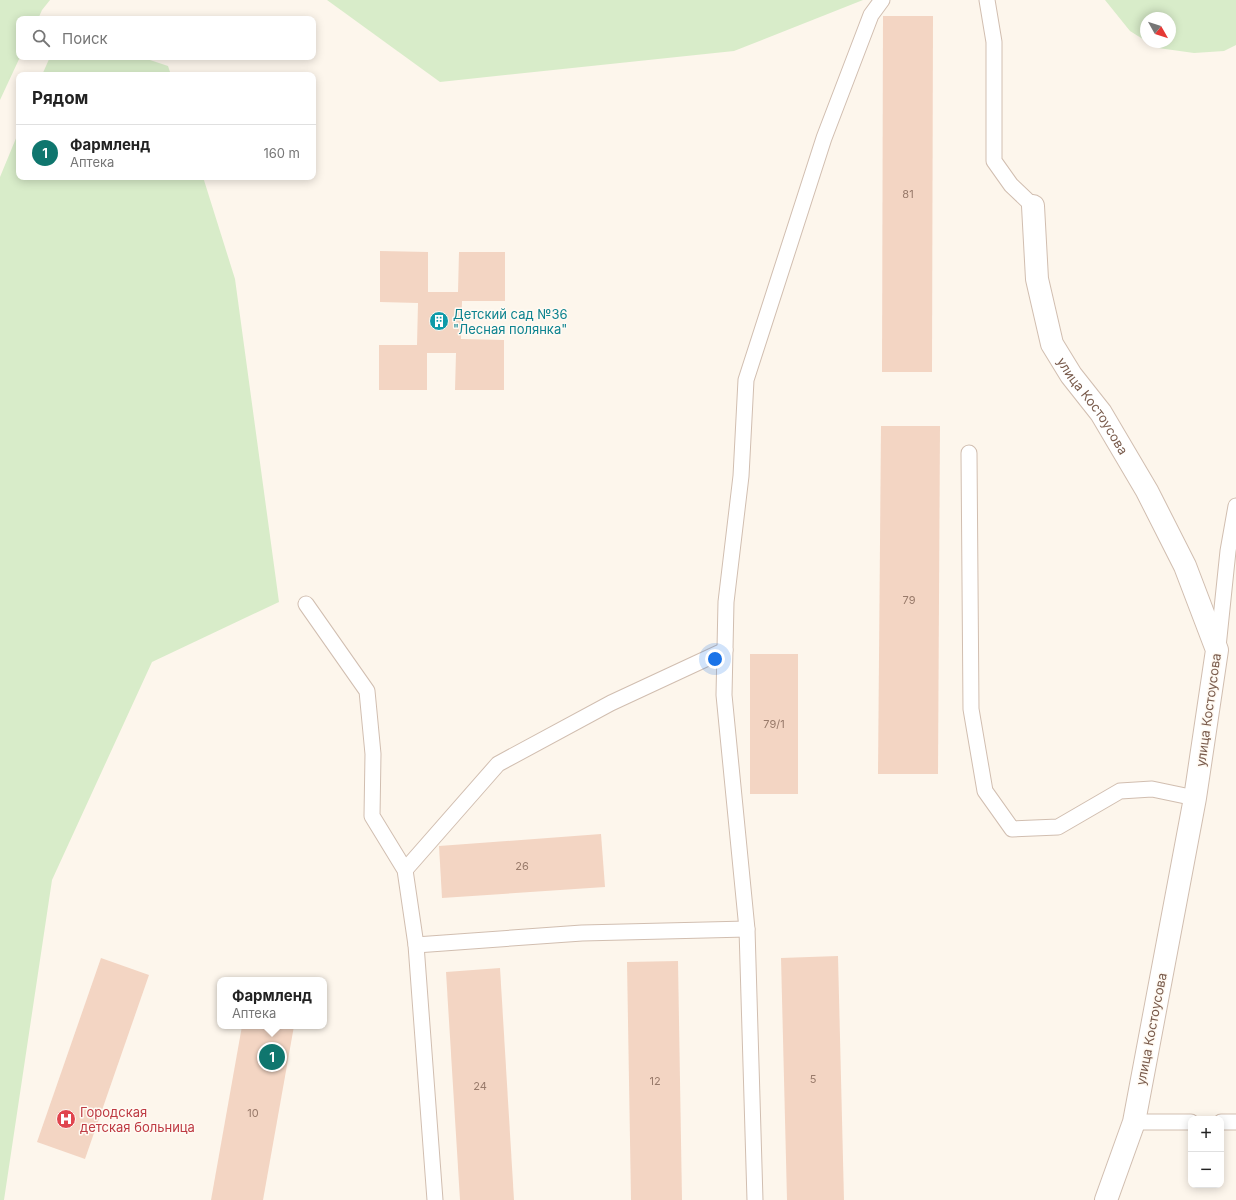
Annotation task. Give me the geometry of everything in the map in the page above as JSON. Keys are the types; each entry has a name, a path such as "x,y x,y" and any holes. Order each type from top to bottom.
{"street":[{"name":"улица Костоусова","path":"1033,206 1037,279 1052,344 1071,375 1101,414 1147,491 1185,566 1218,650 1195,798 1134,1122 1106,1200"}],"lane":[{"path":"755,1200 747,929 724,695 726,602 741,476 746,380 824,138 871,16 882,0"},
{"path":"987,0 994,42 994,161 1011,185 1033,206"},
{"path":"969,453 971,709 985,791 1012,829 1058,827 1120,791 1152,789 1195,798"},
{"path":"1218,650 1228,551 1236,506"},
{"path":"306,604 367,691 373,754 372,816 405,870 416,945 434,1200"},
{"path":"405,870 498,764 611,702 725,650"},
{"path":"416,945 582,933 747,929"},
{"path":"1134,1122 1188,1122"},
{"path":"1224,1122 1236,1122"}],"green space":[{"path":"0,0 50,0 39,16 16,16 16,60 19,60 0,100"},
{"path":"327,0 863,0 734,51 440,82"},
{"path":"1105,0 1236,0 1236,45 1224,51 1194,53 1158,48 1176,48 1176,12 1140,12 1140,37 1130,31"},
{"path":"49,60 150,60 168,66 170,72 43,72"},
{"path":"16,138 16,180 204,180 235,279 279,602 152,662 52,880 4,1200 0,1200 0,177"}],"building":[{"path":"883,16 933,16 932,372 882,372"},
{"name":"Детский сад №36 \"Лесная полянка\"","path":"380,251 428,252 428,292 458,292 459,252 505,252 505,301 462,301 461,339 504,340 504,390 455,390 456,353 427,353 427,390 379,390 379,345 417,345 418,303 380,302"},
{"path":"881,426 940,426 938,774 878,774"},
{"path":"750,654 798,654 798,794 750,794"},
{"path":"601,834 605,887 442,898 439,846"},
{"path":"838,956 844,1200 787,1200 781,958"},
{"path":"101,958 149,975 85,1159 37,1142"},
{"path":"678,961 682,1200 631,1200 627,962"},
{"path":"500,968 514,1200 460,1200 446,972"},
{"path":"241,1029 293,1029 263,1200 211,1200"}],"place":[{"name":"Детский сад №36 \"Лесная полянка\"","path":"439,321"},
{"name":"Фармленд","path":"272,1057"},
{"name":"Городская детская больница","path":"66,1119"}]}
